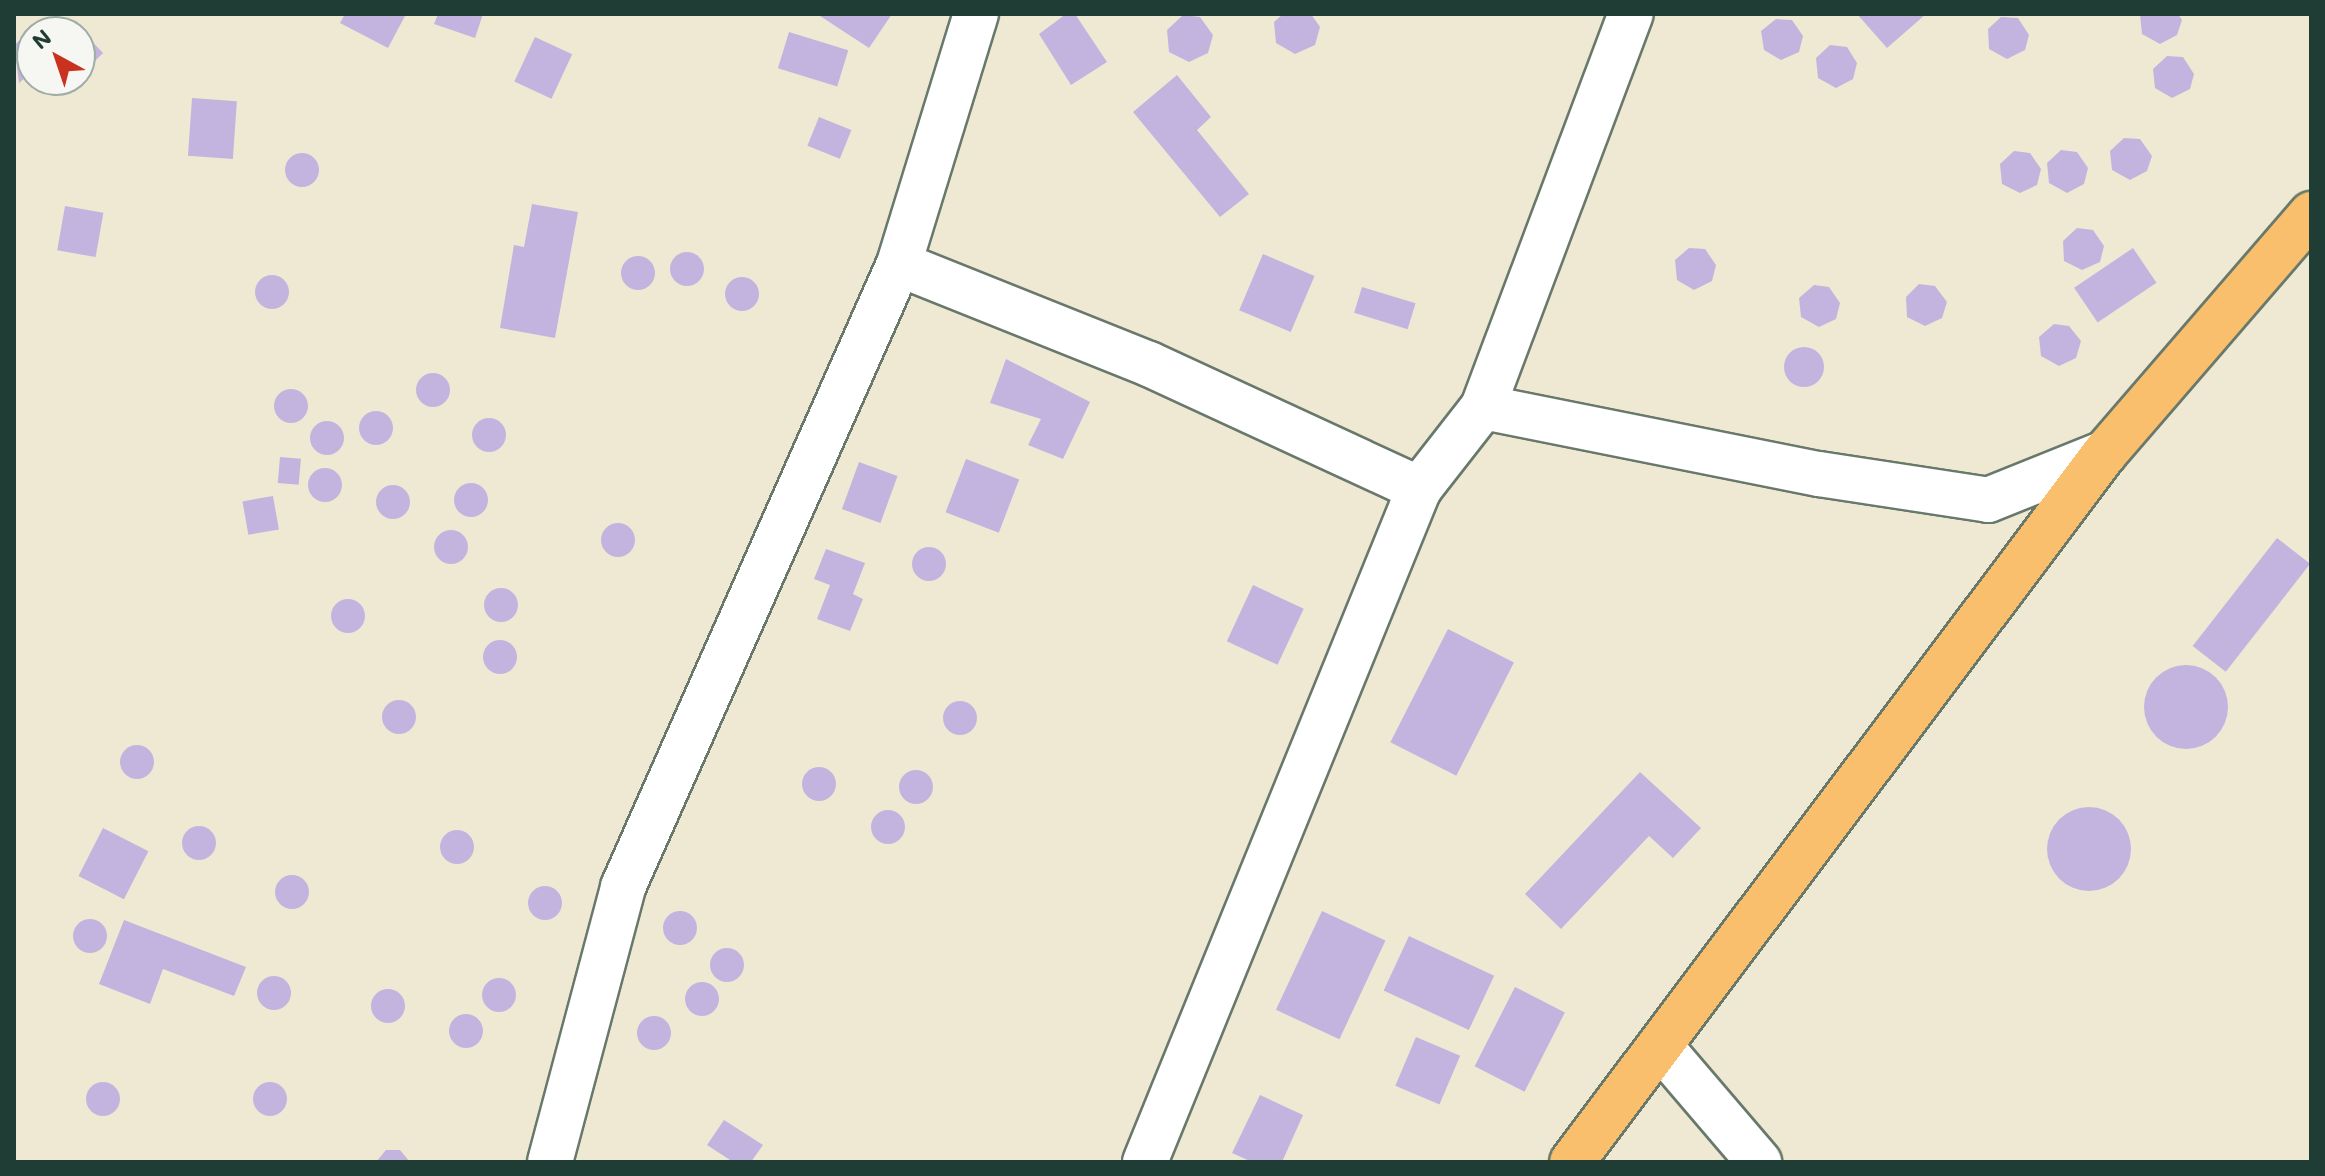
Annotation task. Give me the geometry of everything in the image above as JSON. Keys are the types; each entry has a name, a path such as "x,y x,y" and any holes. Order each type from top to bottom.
{"main road":[{"path":"1572,1162 2105,453 2311,214"}],"street":[{"path":"550,1162 623,887 899,264 976,14"},
{"path":"1145,1162 1419,489 1483,407 1631,14"},
{"path":"899,264 1149,364 1419,489"},
{"path":"1483,407 1819,474 1988,500 2105,453"},
{"path":"1660,1046 1759,1162"}],"building":[{"path":"345,14 406,14 388,48 340,23"},
{"path":"438,14 483,14 475,38 434,24"},
{"path":"817,14 892,14 869,48"},
{"path":"1066,14 1075,14 1107,62 1071,85 1039,34"},
{"path":"1283,14 1311,14 1320,27 1315,45 1295,54 1276,43 1274,22"},
{"path":"1857,14 1926,14 1887,48"},
{"path":"2140,14 2178,14 2182,20 2177,35 2160,44 2142,34"},
{"path":"1183,15 1200,17 1213,35 1208,53 1189,62 1169,52 1167,30"},
{"path":"2001,17 2018,18 2029,35 2025,50 2007,59 1989,49 1988,29"},
{"path":"1776,19 1792,20 1803,36 1799,52 1781,60 1764,50 1761,31"},
{"path":"789,32 848,50 837,86 778,68"},
{"path":"535,37 572,54 551,99 514,81"},
{"path":"1830,45 1847,47 1857,63 1853,79 1836,88 1818,78 1816,58"},
{"path":"96,46 103,53 96,60"},
{"path":"2167,56 2183,57 2194,74 2190,89 2172,98 2155,88 2153,69"},
{"path":"1177,75 1211,117 1197,130 1249,194 1220,217 1133,112"},
{"path":"192,98 237,101 233,159 188,156"},
{"path":"819,117 851,130 840,159 807,146"},
{"path":"2124,138 2140,139 2152,156 2147,171 2130,180 2112,170 2110,151"},
{"path":"2061,150 2077,152 2088,168 2084,184 2067,193 2049,183 2047,163"},
{"path":"2014,151 2030,153 2041,169 2037,185 2020,193 2002,184 2000,164"},
{"path":"302,153 314,158 319,170 314,182 302,187 290,182 285,170 290,158"},
{"path":"532,204 578,212 555,338 500,328 514,245 524,247"},
{"path":"65,206 103,213 96,257 57,250"},
{"path":"2077,228 2093,230 2104,246 2100,262 2082,270 2064,261 2063,241"},
{"path":"1689,248 1705,249 1716,265 1712,281 1694,290 1677,280 1675,260"},
{"path":"2133,248 2156,283 2098,323 2074,288"},
{"path":"687,252 699,257 704,269 699,281 687,286 675,281 670,269 675,257"},
{"path":"1263,254 1315,276 1291,332 1239,310"},
{"path":"638,256 650,261 655,273 650,285 638,290 626,285 621,273 626,261"},
{"path":"272,275 284,280 289,292 284,304 272,309 260,304 255,292 260,280"},
{"path":"742,277 754,282 759,294 754,306 742,311 730,306 725,294 730,282"},
{"path":"1919,284 1935,286 1947,302 1942,318 1925,326 1907,317 1906,297"},
{"path":"1814,285 1829,287 1840,303 1836,319 1819,327 1801,317 1799,298"},
{"path":"1362,287 1416,303 1408,329 1354,313"},
{"path":"2054,324 2069,326 2081,341 2076,358 2059,366 2041,356 2039,337"},
{"path":"1804,347 1818,353 1824,367 1818,381 1804,387 1790,381 1784,367 1790,353"},
{"path":"1006,359 1090,402 1063,459 1028,445 1041,419 990,403"},
{"path":"433,373 445,378 450,390 445,402 433,407 421,402 416,390 421,378"},
{"path":"291,389 303,394 308,406 303,418 291,423 279,418 274,406 279,394"},
{"path":"376,411 388,416 393,428 388,440 376,445 364,440 359,428 364,416"},
{"path":"489,418 501,423 506,435 501,447 489,452 477,447 472,435 477,423"},
{"path":"327,421 339,426 344,438 339,450 327,455 315,450 310,438 315,426"},
{"path":"280,457 301,459 299,485 278,483"},
{"path":"966,459 1019,479 999,533 946,512"},
{"path":"859,462 898,476 880,523 842,509"},
{"path":"325,468 337,473 342,485 337,497 325,502 313,497 308,485 313,473"},
{"path":"471,483 483,488 488,500 483,512 471,517 459,512 454,500 459,488"},
{"path":"393,485 405,490 410,502 405,514 393,519 381,514 376,502 381,490"},
{"path":"273,496 279,529 248,535 242,501"},
{"path":"618,523 630,528 635,540 630,552 618,557 606,552 601,540 606,528"},
{"path":"451,530 463,535 468,547 463,559 451,564 439,559 434,547 439,535"},
{"path":"2277,538 2310,564 2226,672 2193,646"},
{"path":"929,547 941,552 946,564 941,576 929,581 917,576 912,564 917,552"},
{"path":"826,549 865,563 853,594 863,599 850,631 817,619 830,585 814,579"},
{"path":"1253,585 1304,609 1278,665 1227,641"},
{"path":"501,588 513,593 518,605 513,617 501,622 489,617 484,605 489,593"},
{"path":"348,599 360,604 365,616 360,628 348,633 336,628 331,616 336,604"},
{"path":"1448,629 1514,663 1456,776 1390,742"},
{"path":"500,640 512,645 517,657 512,669 500,674 488,669 483,657 488,645"},
{"path":"2186,665 2202,668 2216,677 2225,691 2228,707 2225,723 2216,737 2202,746 2186,749 2170,746 2156,737 2147,723 2144,707 2147,691 2156,677 2170,668"},
{"path":"399,700 411,705 416,717 411,729 399,734 387,729 382,717 387,705"},
{"path":"960,701 972,706 977,718 972,730 960,735 948,730 943,718 948,706"},
{"path":"137,745 149,750 154,762 149,774 137,779 125,774 120,762 125,750"},
{"path":"819,767 831,772 836,784 831,796 819,801 807,796 802,784 807,772"},
{"path":"916,770 928,775 933,787 928,799 916,804 904,799 899,787 904,775"},
{"path":"1640,772 1701,828 1673,858 1649,836 1561,929 1525,894"},
{"path":"2089,807 2105,810 2119,819 2128,833 2131,849 2128,865 2119,879 2105,888 2089,891 2073,888 2059,879 2050,865 2047,849 2050,833 2059,819 2073,810"},
{"path":"888,810 900,815 905,827 900,839 888,844 876,839 871,827 876,815"},
{"path":"199,826 211,831 216,843 211,855 199,860 187,855 182,843 187,831"},
{"path":"103,828 148,851 124,899 78,876"},
{"path":"457,830 469,835 474,847 469,859 457,864 445,859 440,847 445,835"},
{"path":"292,875 304,880 309,892 304,904 292,909 280,904 275,892 280,880"},
{"path":"545,886 557,891 562,903 557,915 545,920 533,915 528,903 533,891"},
{"path":"680,911 692,916 697,928 692,940 680,945 668,940 663,928 668,916"},
{"path":"1322,911 1385,941 1339,1039 1276,1010"},
{"path":"90,919 102,924 107,936 102,948 90,953 78,948 73,936 78,924"},
{"path":"124,920 246,967 234,996 163,969 150,1004 99,984"},
{"path":"1409,936 1494,976 1469,1030 1384,990"},
{"path":"727,948 739,953 744,965 739,977 727,982 715,977 710,965 715,953"},
{"path":"274,976 286,981 291,993 286,1005 274,1010 262,1005 257,993 262,981"},
{"path":"499,978 511,983 516,995 511,1007 499,1012 487,1007 482,995 487,983"},
{"path":"702,982 714,987 719,999 714,1011 702,1016 690,1011 685,999 690,987"},
{"path":"1515,987 1565,1012 1524,1092 1475,1066"},
{"path":"388,989 400,994 405,1006 400,1018 388,1023 376,1018 371,1006 376,994"},
{"path":"466,1014 478,1019 483,1031 478,1043 466,1048 454,1043 449,1031 454,1019"},
{"path":"654,1016 666,1021 671,1033 666,1045 654,1050 642,1045 637,1033 642,1021"},
{"path":"1416,1037 1460,1056 1439,1105 1395,1086"},
{"path":"103,1082 115,1087 120,1099 115,1111 103,1116 91,1111 86,1099 91,1087"},
{"path":"270,1082 282,1087 287,1099 282,1111 270,1116 258,1111 253,1099 258,1087"},
{"path":"1260,1095 1303,1115 1282,1162 1252,1162 1232,1153"},
{"path":"724,1120 763,1145 751,1162 733,1162 707,1145"},
{"path":"386,1150 400,1150 410,1162 376,1162"}]}
